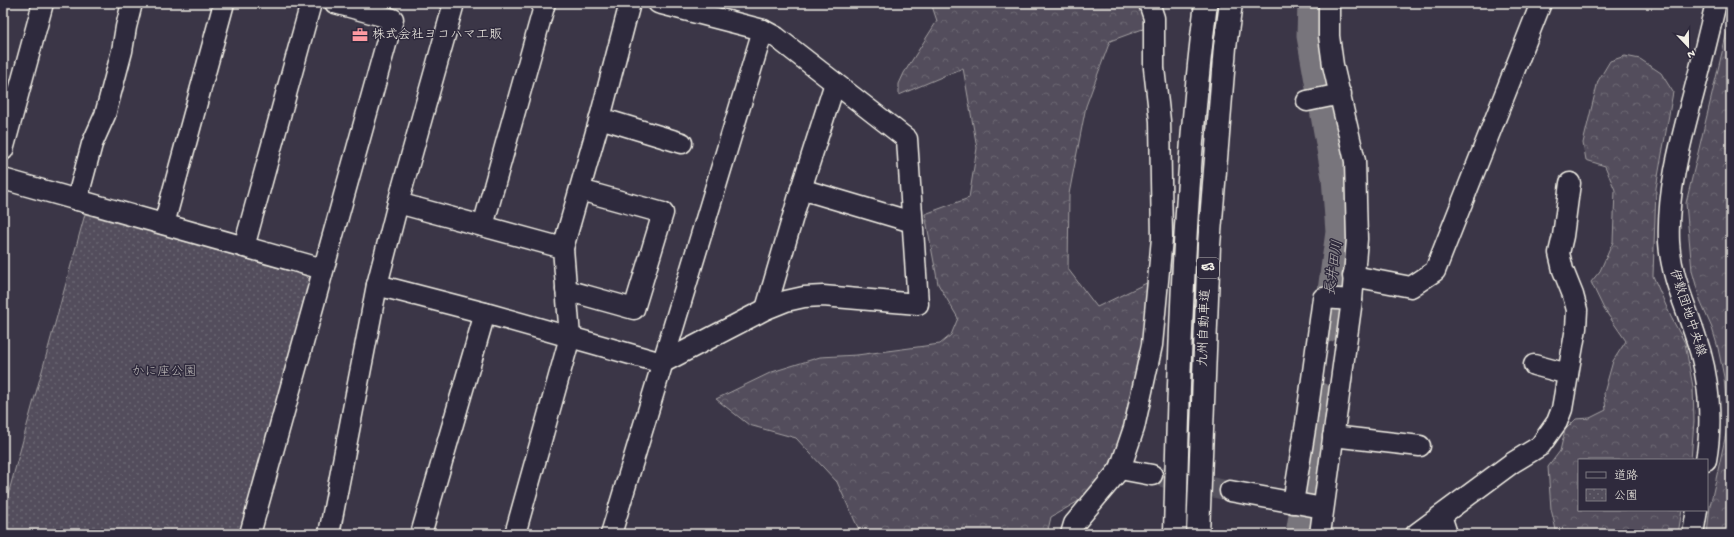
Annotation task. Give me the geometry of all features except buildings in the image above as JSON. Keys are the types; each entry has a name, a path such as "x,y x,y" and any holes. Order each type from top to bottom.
{"highway":[{"name":"九州自動車道","path":"1175,534 1185,242 1201,44 1206,3"},
{"name":"九州自動車道","path":"1198,534 1209,245 1225,47 1231,3"}],"street":[{"path":"3,150 42,3"},
{"path":"77,200 92,144 104,115 122,51 132,3"},
{"path":"164,224 224,3"},
{"path":"244,247 311,3"},
{"path":"250,534 322,269 393,18 335,3"},
{"path":"329,534 378,285 398,203 454,3"},
{"path":"483,226 545,3"},
{"path":"515,534 570,337 563,248 600,118 630,3"},
{"path":"378,285 662,362 766,309 786,301 804,297 823,296 918,304 907,139 776,38 763,30 729,12 658,3"},
{"path":"1071,534 1074,524 1120,469 1134,428 1152,346 1162,238 1160,121 1154,68 1154,18 1149,3"},
{"path":"1320,534 1352,300 1357,232 1355,161 1341,94 1333,65 1329,36 1329,3"},
{"path":"1354,276 1412,287 1435,271 1541,3"},
{"name":"伊敷団地中央線","path":"1706,459 1710,431 1702,358 1677,286 1671,263 1669,218 1676,158 1716,3"},
{"path":"611,534 763,30"},
{"path":"766,309 801,189 835,83"},
{"path":"1307,101 1341,94"},
{"path":"600,118 682,143"},
{"path":"3,179 322,269"},
{"path":"1416,534 1444,525 1512,463 1540,446 1557,422 1562,409 1576,328 1577,310 1574,295 1563,270 1558,253 1563,236 1570,183"},
{"path":"801,189 912,222"},
{"path":"566,290 634,310 663,213 580,190"},
{"path":"398,203 563,248"},
{"path":"1293,503 1323,298 1352,300"},
{"path":"421,534 485,313"},
{"path":"1534,365 1568,374"},
{"path":"1333,436 1420,446"},
{"path":"1120,469 1152,475"},
{"path":"1230,491 1323,508"},
{"path":"1693,534 1697,511"}],"green space":[{"path":"931,3 1156,3 1159,23 1110,41 1086,106 1069,194 1068,269 1097,307 1157,278 1129,424 1096,491 1051,517 1047,534 863,534 860,532 837,482 796,438 749,425 716,399 772,372 820,357 857,355 940,344 951,335 958,318 938,284 925,214 969,198 977,148 963,68 899,95 899,84 904,73 937,21"},
{"path":"1731,15 1731,534 1707,534 1710,506 1728,425 1724,377 1718,348 1712,328 1701,303 1692,271 1686,203"},
{"path":"1625,56 1640,59 1661,73 1673,92 1656,188 1653,276 1671,317 1685,343 1693,387 1694,421 1691,459 1578,459 1578,511 1682,511 1678,534 1557,534 1551,509 1548,467 1560,451 1565,430 1576,419 1590,418 1606,410 1604,393 1613,361 1626,341 1604,309 1591,282 1600,271 1613,242 1615,190 1605,166 1586,160 1583,143 1598,81 1610,61"},
{"name":"かに座公園","path":"85,214 304,275 311,280 242,534 3,534 3,513"}],"waterway":[{"name":"長井田川","path":"1312,3 1311,36 1336,177 1340,232 1327,328"},
{"name":"長井田川","path":"1300,534 1309,479 1319,397"}],"tunnel":[{"path":"1152,475 1230,491"}],"place":[{"name":"株式会社ヨコハマ工販","path":"360,35"}]}
